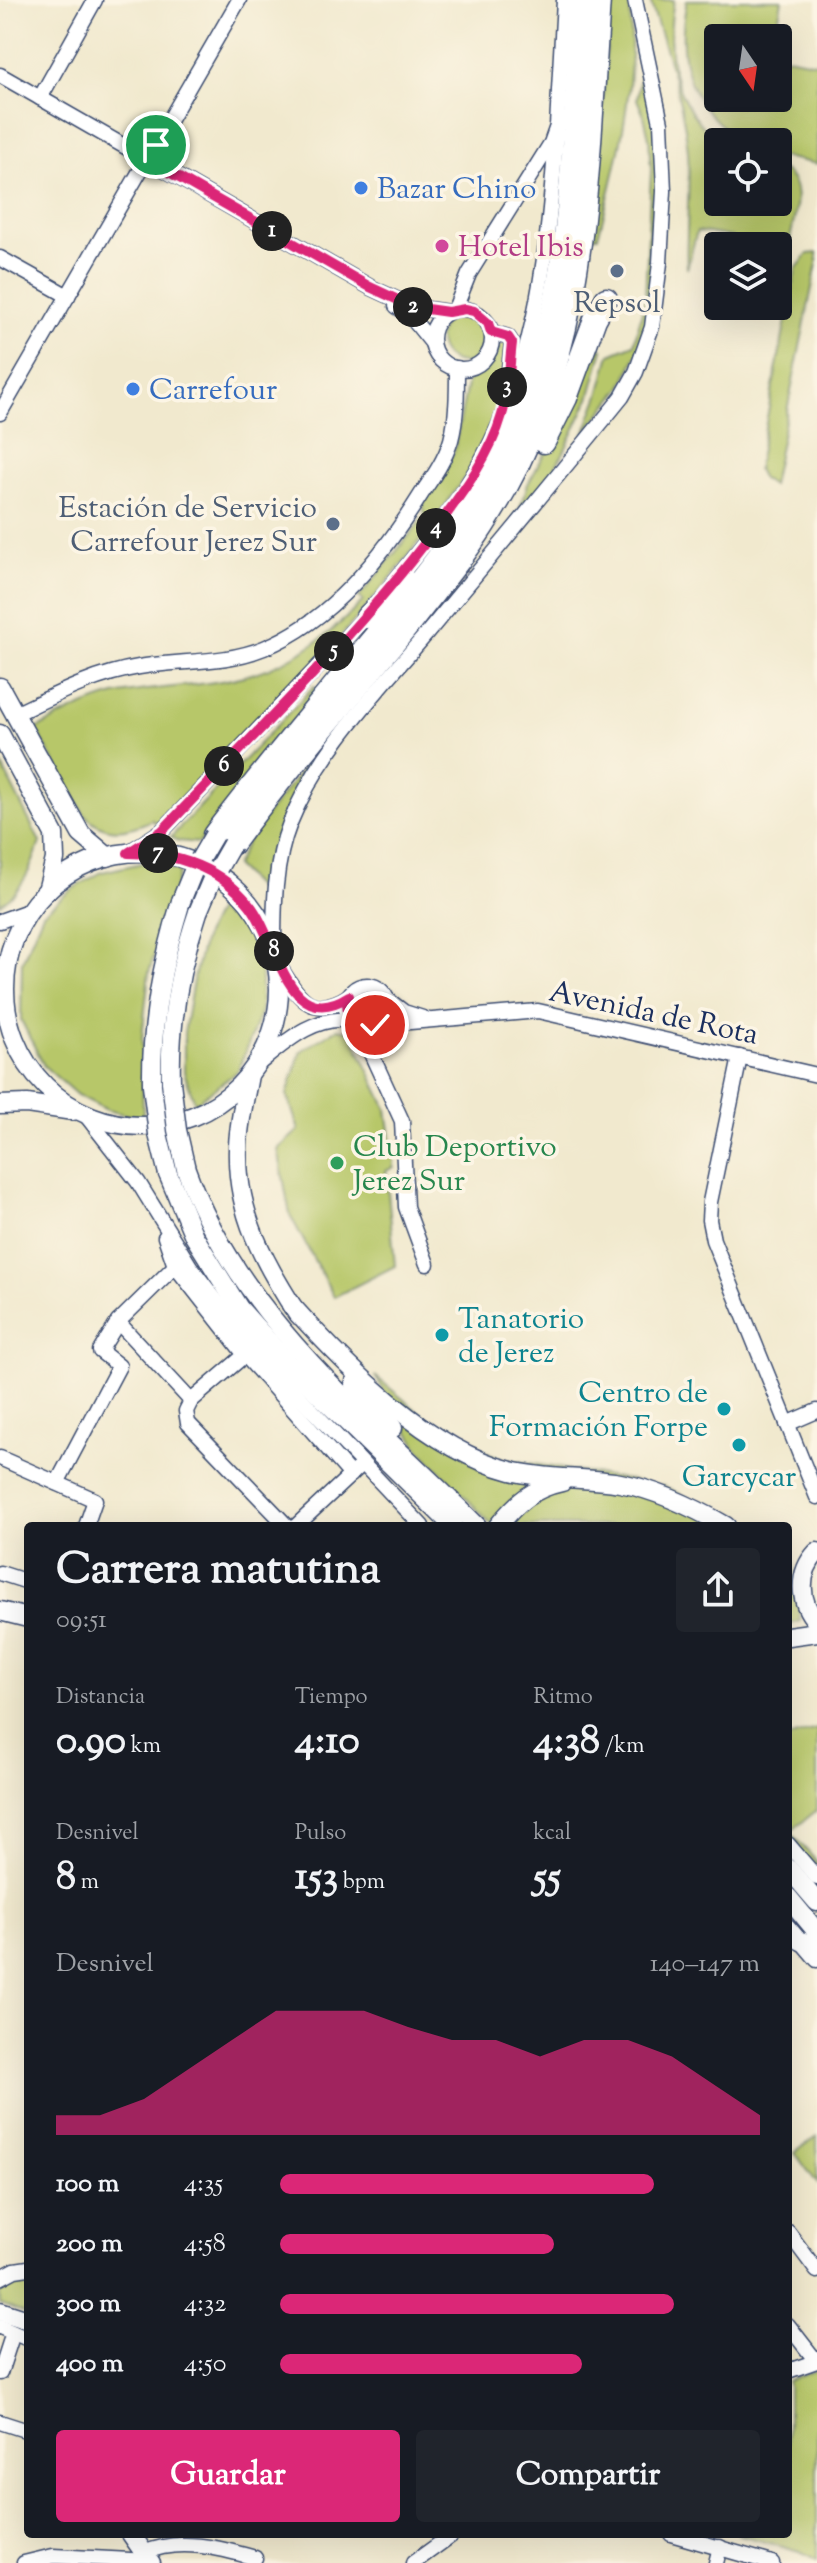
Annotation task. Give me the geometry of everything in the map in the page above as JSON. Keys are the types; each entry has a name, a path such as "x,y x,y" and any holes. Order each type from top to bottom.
{"highway":[{"path":"484,508 522,411 551,319 569,198 581,0"},
{"path":"223,839 257,778 484,508 542,411 569,318 587,197 599,0"},
{"path":"367,617 484,508 511,496 533,465 566,398 595,319 606,299"}],"main road":[{"path":"0,687 81,834 108,857"},
{"path":"0,734 54,834 55,859 47,891"},
{"path":"162,1084 152,1052 158,987 181,901 194,869 223,839"},
{"path":"223,839 212,879 183,956 170,1052 162,1084 158,1134 177,1172 253,1296 305,1356 473,1522"},
{"path":"0,1105 27,1104 131,1125 159,1125 187,1118 212,1106 235,1090 253,1070 265,1049 277,1016 279,998 275,956 251,905 211,870 185,859 157,853 108,857 86,864 65,876 28,911 14,938 2,974 5,1004 17,1045 40,1081 82,1115"},
{"path":"0,1030 5,1004"},
{"path":"253,1070 238,1147 239,1180 246,1217 259,1251 274,1280 310,1333 394,1429 406,1455"},
{"path":"177,1172 194,1236 239,1308 294,1370 449,1522"},
{"path":"291,1305 370,1386 432,1434 469,1457 510,1470 621,1483 690,1506 719,1522"},
{"path":"502,1522 526,1496 546,1485 573,1479"},
{"path":"792,1562 815,1554"},
{"path":"815,1554 803,1580 803,1594 806,1607 817,1622"},
{"path":"0,1611 24,1617"},
{"path":"792,1635 817,1632"},
{"path":"792,1873 817,1902"},
{"path":"792,1904 812,1940"},
{"path":"0,2311 24,2319"},
{"path":"134,2538 148,2559"}],"street":[{"path":"40,98 95,0"},
{"path":"0,413 239,0"},
{"path":"128,853 162,831 367,617 462,494 490,444 518,379 535,319 546,253 564,0"},
{"path":"364,1028 387,1013 384,993 372,986 358,987 329,1007 317,1008 306,1003 275,956 274,901 288,826 303,793 344,732 622,397 645,349 652,327 660,263 663,147 635,0"},
{"path":"0,75 370,287 413,307 474,311 488,323 491,332 489,351 476,365 457,368 441,360 411,317 370,287"},
{"path":"432,343 435,325 452,311 469,274 551,143 557,126"},
{"path":"0,258 68,296"},
{"path":"491,332 508,337 512,343 503,415"},
{"path":"15,714 102,676 137,667 213,660 262,649 315,619 344,594 382,549 441,464 454,422 457,368"},
{"path":"0,921 28,911"},
{"path":"349,996 347,1009 364,1028 402,1121 406,1207 427,1264"},
{"name":"Avenida de Rota","path":"387,999 404,1012 430,1020"},
{"name":"Avenida de Rota","path":"253,1070 281,1046 323,1021 341,1019 364,1028 538,1011 817,1075"},
{"path":"740,1057 709,1220 713,1240 817,1497"},
{"path":"82,1115 122,1161 190,1266 224,1311 274,1370 418,1522"},
{"path":"154,1207 175,1266 245,1355 351,1475"},
{"path":"57,1483 119,1366 100,1351 118,1322 175,1266"},
{"path":"118,1322 191,1401"},
{"path":"245,1355 191,1401 186,1411 188,1423 283,1522"},
{"path":"787,1424 817,1411"},
{"path":"0,1458 95,1500 87,1522"},
{"path":"300,1522 363,1464"},
{"path":"0,1573 24,1581"},
{"path":"792,1849 817,1878"},
{"path":"792,1928 812,1940 817,1960"},
{"path":"792,2237 817,2271"},
{"path":"0,2278 24,2267"},
{"path":"0,2373 6,2330"},
{"path":"792,2330 816,2361 792,2370"},
{"path":"0,2422 24,2430"},
{"path":"413,2563 447,2538"},
{"path":"686,2538 772,2563"},
{"path":"24,2563 53,2559 148,2559 152,2549 184,2546 216,2547 255,2558"},
{"path":"716,2563 720,2547"}],"green space":[{"path":"610,0 629,0 629,89 613,178 598,236 593,236"},
{"path":"650,0 674,0 670,41 676,78 682,96 704,128 704,216 792,216 792,180 797,202 791,232 697,231 687,269 688,151 673,75"},
{"path":"687,0 782,0 778,24 704,24 704,106 686,68 684,18"},
{"path":"642,58 655,125 658,169 648,320 640,348 622,387 584,434 610,354 634,344 645,299 651,170 649,138 637,99"},
{"path":"792,58 817,63 817,164 792,159 792,128 725,128 708,112 792,112"},
{"path":"817,253 817,263 772,485 762,479 757,469 786,320 792,320 796,269 808,254"},
{"path":"463,315 480,322 487,339 480,356 463,363 446,356 439,339 446,322"},
{"path":"504,340 509,342 503,392 488,441 423,536 358,617 179,806 157,824 152,820 116,830 92,821 84,814 36,729 85,705 115,695 217,682 269,668 304,650 335,628 363,601 359,597 425,516 423,504 454,452 468,379 491,360"},
{"path":"594,346 603,349 589,399 550,476 518,514 528,484 575,399"},
{"path":"314,686 318,692 199,843 178,841 171,837"},
{"path":"314,755 309,773 283,822 266,889 262,893 235,866 251,834"},
{"path":"0,762 40,842 30,868 15,893 0,904"},
{"path":"142,863 180,871 149,972 142,1038 143,1119 107,1110 77,1095 44,1066 21,1020 22,962 43,913 72,889 102,872"},
{"path":"225,893 250,925 261,962 261,1011 238,1071 195,1103 184,1072 184,1033 205,935"},
{"name":"Club Deportivo Jerez Sur","path":"337,1029 350,1031 387,1109 394,1159 394,1167 386,1171 395,1266 334,1297 290,1215 278,1149 299,1130 287,1095 301,1051"},
{"path":"375,1376 460,1441 500,1458 664,1486 736,1522 489,1522 419,1449"},
{"path":"792,1550 793,1550 800,1621 792,1624"},
{"path":"817,1729 817,1810 792,1830 792,1737"},
{"path":"792,1834 817,1862 817,1893 792,1864"},
{"path":"817,2136 817,2183 795,2153"},
{"path":"24,2279 24,2313 0,2304 0,2288"},
{"path":"817,2370 817,2561 800,2552 751,2538 792,2538 792,2379"}],"place":[{"name":"Bazar Chino","path":"361,188"},
{"name":"Hotel Ibis","path":"442,246"},
{"name":"Repsol","path":"617,271"},
{"name":"Carrefour","path":"133,389"},
{"name":"Estación de Servicio Carrefour Jerez Sur","path":"333,524"},
{"name":"Club Deportivo Jerez Sur","path":"337,1163"},
{"name":"Tanatorio de Jerez","path":"442,1335"},
{"name":"Centro de Formación Forpe","path":"724,1409"},
{"name":"Garcycar","path":"739,1445"}],"route":[{"path":"156,145 148,160 370,287 413,307 448,312 455,309 474,311 488,323 491,332 508,337 512,343 503,415 462,494 367,617 162,831 128,853 157,853 185,859 211,870 251,905 264,927 277,963 306,1003 317,1008 329,1007 349,996 347,1009 353,1021 364,1027 375,1025"}]}
